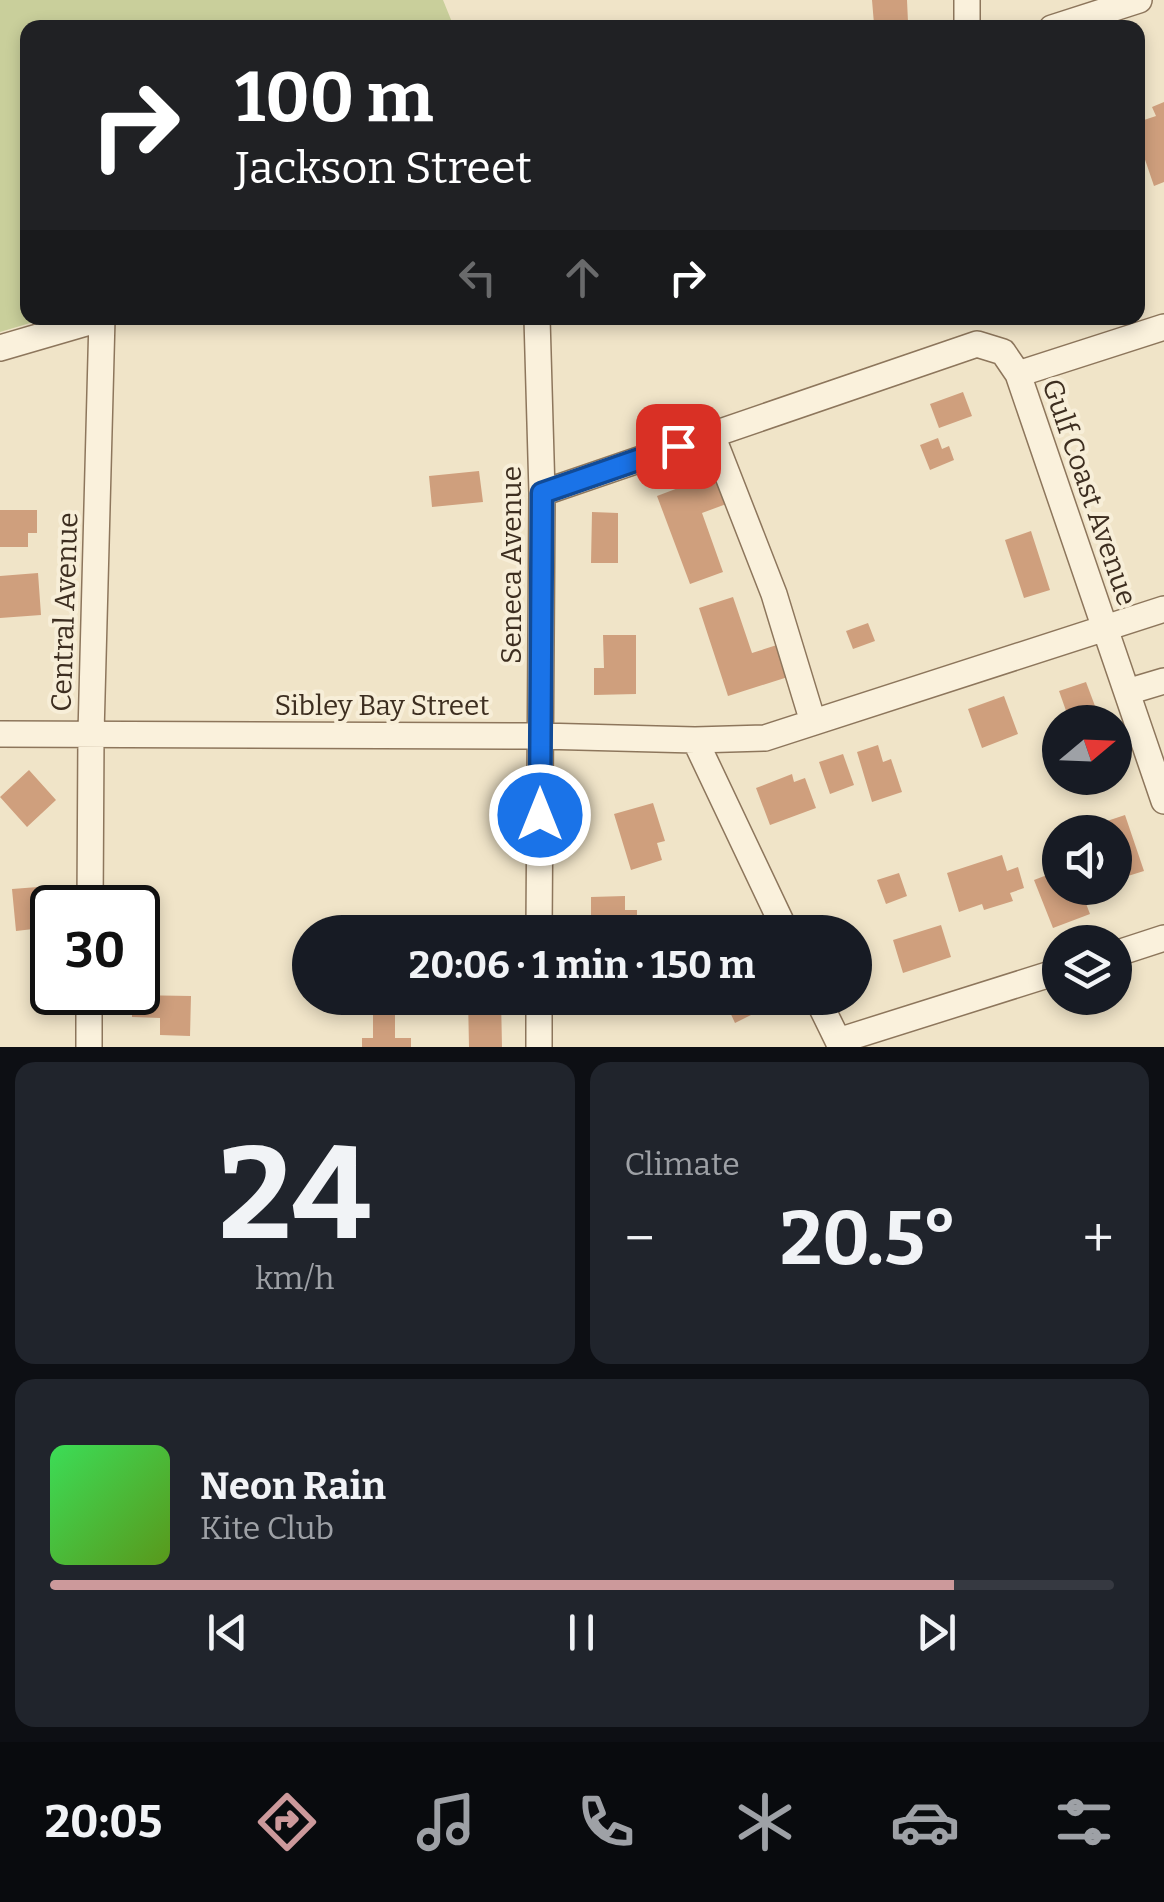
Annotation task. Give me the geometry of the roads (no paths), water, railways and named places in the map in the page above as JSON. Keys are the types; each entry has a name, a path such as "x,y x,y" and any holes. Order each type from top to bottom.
{"street":[{"path":"1061,16 1139,0"},
{"path":"0,348 79,325"},
{"name":"Central Avenue","path":"90,885 90,734 103,325"},
{"name":"Seneca Avenue","path":"537,325 542,493 539,915"},
{"path":"542,493 977,344 1002,352 1018,374 1164,328"},
{"name":"Gulf Coast Avenue","path":"1018,374 1164,801"},
{"path":"712,435 774,594 813,722"},
{"name":"Sibley Bay Street","path":"0,734 765,738 1164,609"},
{"path":"1127,692 1164,681"},
{"path":"695,740 778,915"},
{"path":"1132,948 1164,938"},
{"path":"825,1015 839,1044 1042,977"},
{"path":"89,1015 89,1047"},
{"path":"539,1015 539,1047"}]}
